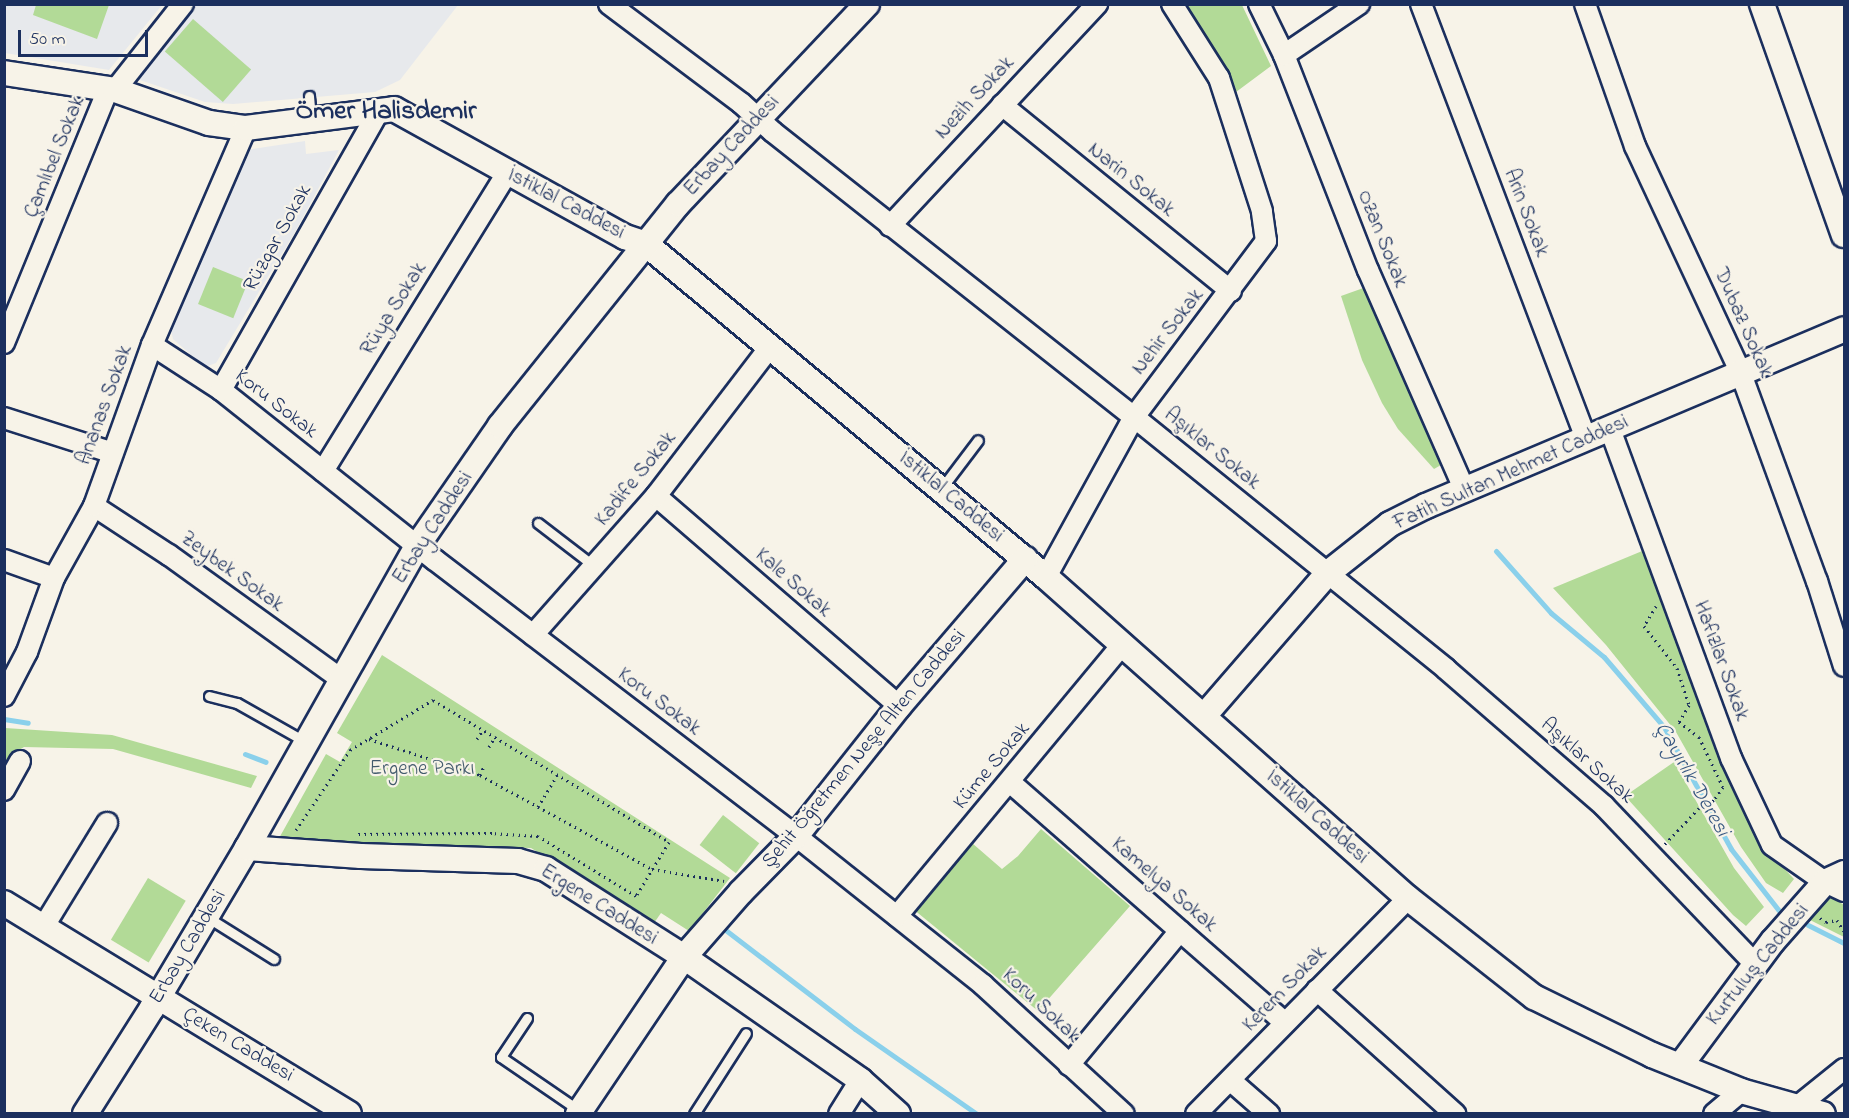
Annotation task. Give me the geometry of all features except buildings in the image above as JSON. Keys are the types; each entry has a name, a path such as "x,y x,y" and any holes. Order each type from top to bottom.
{"street":[{"name":"Çamlıbel Sokak","path":"4,343 112,89 183,4"},
{"name":"Aşıklar Sokak","path":"609,4 741,103 757,119 890,226 1134,417 1446,669 1604,806 1756,965"},
{"name":"Nezih Sokak","path":"890,226 1097,4"},
{"name":"Nehir Sokak","path":"1046,577 1134,417 1231,291 1266,241 1262,211 1219,78 1172,4"},
{"name":"Ozan Sokak","path":"1259,4 1284,55 1456,493"},
{"path":"1284,55 1359,4"},
{"name":"Arin Sokak","path":"1421,4 1586,439"},
{"name":"Dubaz Sokak","path":"1585,4 1635,146 1740,371 1817,581 1845,666"},
{"path":"1762,4 1845,235"},
{"name":"Erbay Caddesi","path":"85,1113 159,996 246,848 417,546 500,426 678,204 864,6"},
{"name":"İstiklal Caddesi","path":"4,73 112,89 209,123 246,129 310,107 379,111 394,109 625,237 646,244 1046,577 1408,898 1534,997 1680,1066 1741,1091 1823,1113"},
{"name":"Narin Sokak","path":"1002,105 1231,291"},
{"name":"Rüzgar Sokak","path":"221,390 379,111"},
{"name":"Ananas Sokak","path":"4,696 27,652 54,578 93,506 152,345 246,129"},
{"name":"Rüya Sokak","path":"323,471 507,173"},
{"name":"Fatih Sultan Mehmet Caddesi","path":"1204,716 1328,573 1390,524 1456,493 1845,328"},
{"name":"Koru Sokak","path":"152,345 221,390 417,546 796,836 983,985 1124,1113"},
{"name":"Kadife Sokak","path":"532,635 656,496 770,347"},
{"path":"4,418 113,453"},
{"name":"Hafızlar Sokak","path":"1610,429 1735,768 1772,845 1838,882"},
{"name":"Kale Sokak","path":"656,496 898,706"},
{"name":"Zeybek Sokak","path":"93,506 169,555 341,679"},
{"name":"Şehit Öğretmen Neşe Alten Caddesi","path":"579,1112 684,957 734,900 796,836 898,706 1025,559"},
{"path":"4,560 54,578"},
{"name":"Küme Sokak","path":"897,916 1011,783 1123,644"},
{"path":"4,790 20,761"},
{"name":"Kamelya Sokak","path":"1011,783 1285,1023"},
{"path":"44,926 107,824"},
{"name":"Ergene Caddesi","path":"246,848 361,856 507,860 546,869 684,957 860,1080 898,1113"},
{"name":"Kurtuluş Caddesi","path":"1680,1066 1773,941 1838,882"},
{"name":"Kerem Sokak","path":"1196,1113 1408,898"},
{"name":"Çeken Caddesi","path":"6,906 44,926 159,996 324,1107 349,1113"},
{"path":"1069,1065 1180,931"},
{"path":"1317,990 1455,1113"},
{"path":"1798,1106 1845,1069"},
{"path":"839,1113 860,1080"},
{"path":"1230,1080 1269,1113"},
{"path":"1714,1113 1741,1091"}],"lane":[{"path":"941,489 978,440"},
{"path":"538,523 594,566"},
{"path":"209,696 237,703 306,742"},
{"path":"206,916 274,959"},
{"path":"526,1018 501,1057 579,1112"},
{"path":"693,1113 746,1033"}],"path":[{"path":"1652,857 1699,808 1714,800 1723,787 1699,737 1679,723 1689,705 1677,668 1644,626 1659,602"},
{"path":"305,834 294,834 317,796 350,750 433,700 669,842 636,897 538,836 492,833 352,834"},
{"path":"477,740 483,730"},
{"path":"489,747 495,737"},
{"path":"369,738 480,775 652,869 724,881 734,900"},
{"path":"480,775 484,766"},
{"path":"538,807 557,775"},
{"path":"1814,914 1826,922 1837,920 1845,931"}],"shaded area":[{"path":"4,5 162,5 109,70 5,53"},
{"path":"195,5 458,5 400,80 375,92 233,104 205,102 134,78"},
{"path":"305,141 306,154 339,150 295,232 216,363 205,367 173,339 170,326 241,154 252,149"}],"green space":[{"path":"36,4 109,5 97,39 33,15"},
{"path":"1183,5 1242,5 1271,66 1236,92 1201,29"},
{"path":"193,19 251,70 223,102 165,51"},
{"path":"213,267 248,281 233,318 198,304"},
{"path":"1369,286 1441,465 1434,469 1398,429 1382,403 1362,360 1341,296"},
{"path":"1647,549 1765,848 1794,879 1783,893 1766,883 1741,847 1676,732 1606,645 1553,588"},
{"name":"Ergene Parkı","path":"382,655 730,878 689,931 661,913 654,923 531,848 278,840 326,754 340,762 352,742 337,733"},
{"path":"5,728 112,735 257,776 251,788 113,749 24,747 9,756 5,765"},
{"path":"1674,762 1734,868 1764,907 1746,926 1733,915 1625,796"},
{"path":"723,815 759,843 736,873 700,845"},
{"path":"1041,829 1130,906 1038,1011 913,909 972,843 1002,869 1018,856"},
{"path":"148,878 186,901 149,962 111,940"},
{"path":"1833,898 1844,905 1844,937 1810,920 1822,899"}],"waterway":[{"name":"Çayırlık Deresi","path":"1496,551 1551,613 1604,657 1664,727 1731,849 1780,912"},
{"path":"4,719 28,723"},
{"path":"245,754 266,762"},
{"path":"719,925 855,1029 977,1114"},
{"name":"Çayırlık Deresi","path":"1808,925 1844,943"}],"district":[{"name":"Ömer Halisdemir","path":"386,112"}]}
